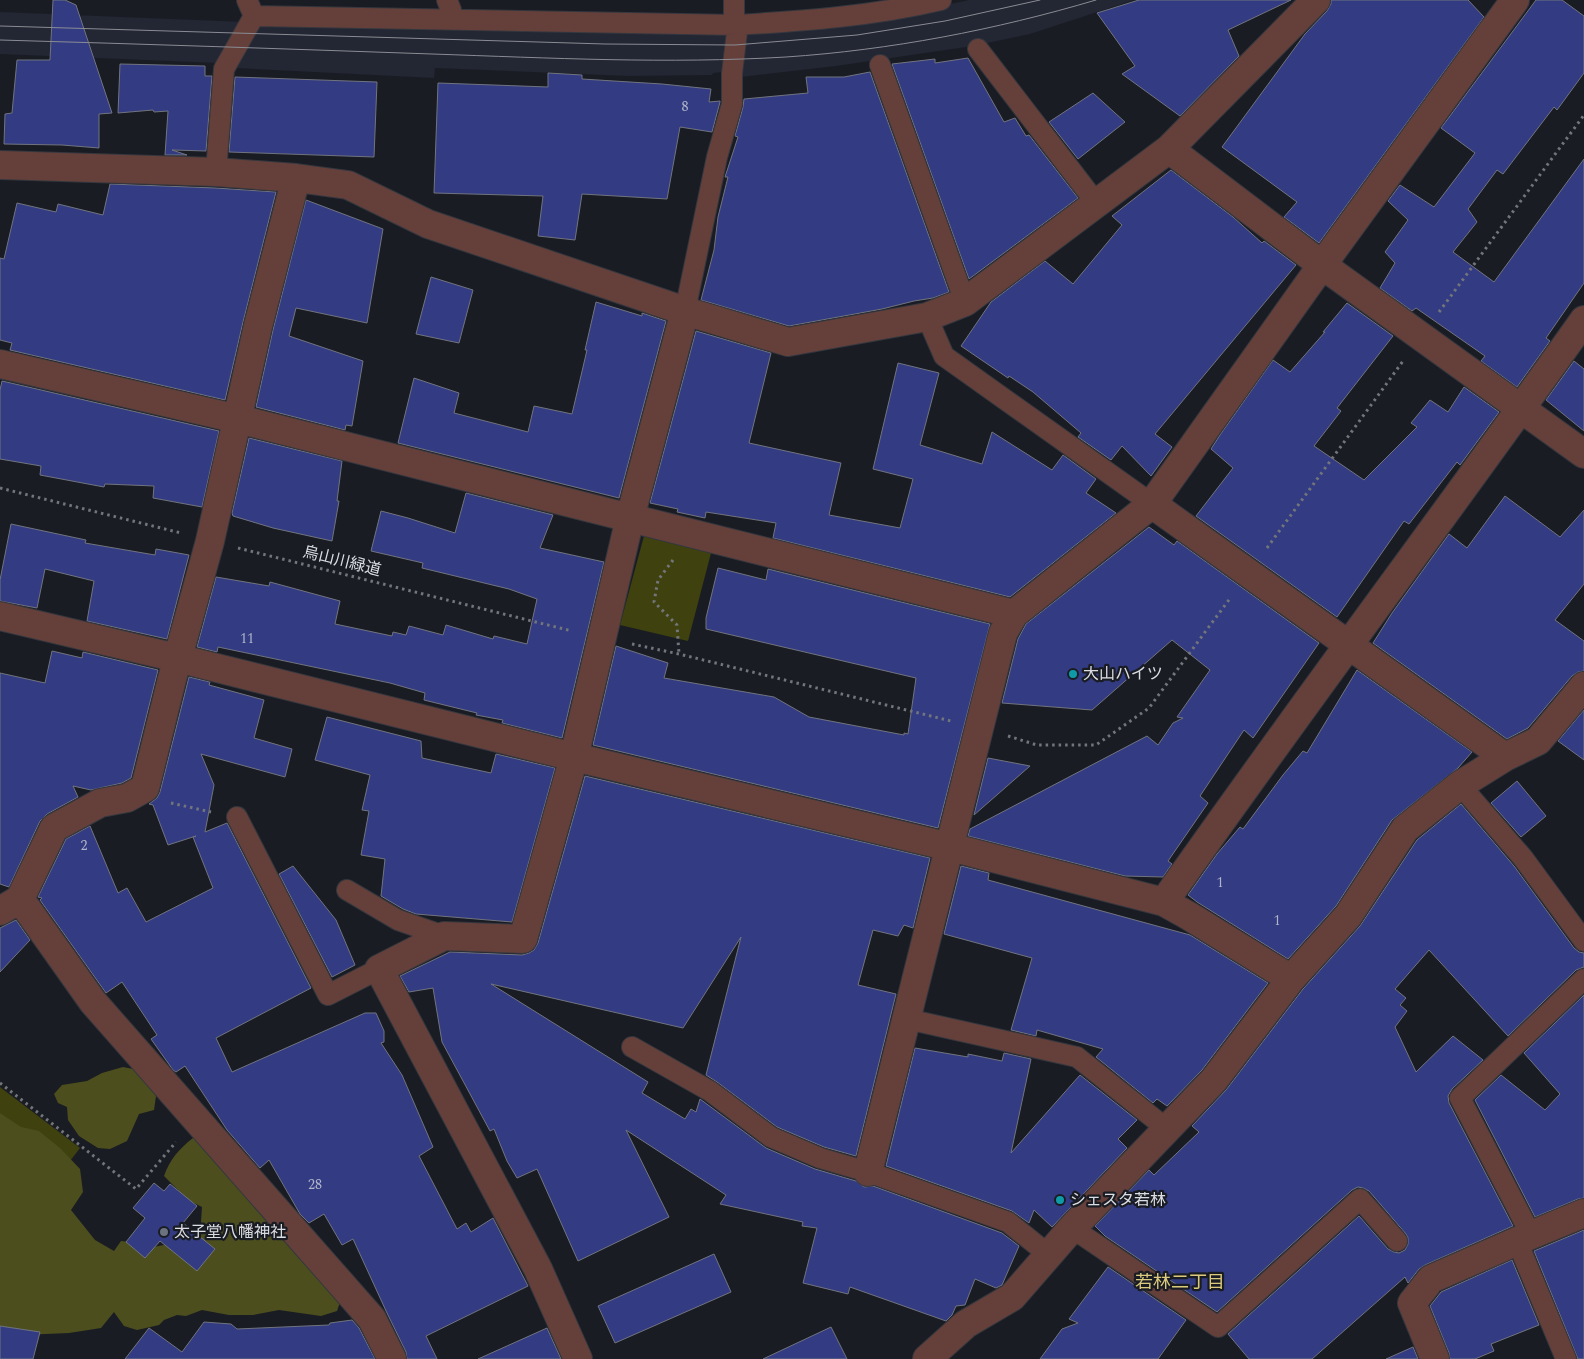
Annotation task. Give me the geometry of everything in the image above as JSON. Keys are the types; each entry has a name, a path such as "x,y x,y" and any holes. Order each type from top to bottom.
{"street":[{"path":"0,165 216,172 296,178 348,185 428,224 685,311 788,342 926,317 965,302 1169,149 1316,0"},
{"path":"868,1172 1003,633 1014,614 1152,504 1322,264 1515,0"},
{"path":"1169,149 1322,264 1584,454"},
{"path":"296,178 258,326 210,541 177,658 145,788 127,798 100,803 54,828 6,907 93,1002 372,1319 392,1359"},
{"path":"578,1359 538,1270 380,969 444,936 523,939 574,757 630,518 685,311"},
{"path":"1164,902 1584,320"},
{"path":"0,364 238,419 1014,614"},
{"path":"1152,504 1505,757"},
{"path":"0,616 950,847 1164,902 1290,980"},
{"path":"927,1359 966,1324 1012,1297 1072,1228 1214,1080 1290,980 1348,916 1405,829 1460,786 1505,757 1538,741 1584,686"},
{"path":"1435,1359 1412,1304 1431,1279 1584,1213"}],"lane":[{"path":"685,311 717,157 732,104 732,73 737,32 734,20 734,0"},
{"path":"216,172 224,69 251,8 448,9 736,25 798,22 941,0"},
{"path":"978,49 1097,204"},
{"path":"880,65 965,302"},
{"path":"926,317 944,356 1152,504"},
{"path":"1460,786 1523,858 1584,941"},
{"path":"237,817 328,995 380,969"},
{"path":"346,890 398,920 444,936"},
{"path":"1566,1359 1524,1238 1460,1098 1584,979"},
{"path":"907,1019 1077,1057 1166,1129"},
{"path":"632,1047 710,1091 771,1137 820,1158 868,1172 1008,1222 1049,1255"},
{"path":"1072,1228 1218,1327 1360,1199 1397,1241"},
{"path":"1580,1359 1584,1357"}],"path":[{"name":"烏山川緑道","path":"0,488 602,638 680,654 677,625 654,602 658,580 676,556 683,532"},
{"path":"136,793 148,798 237,817"},
{"path":"0,1083 136,1189 178,1140"}],"shaded area":[{"path":"969,0 1134,0 1030,34 973,46 836,66 741,77 745,36 749,30 927,9"},
{"path":"0,12 244,22 218,63 0,54"},
{"path":"259,25 729,29 723,72 713,73 712,75 628,76 435,68 434,78 235,68"},
{"path":"644,536 711,553 688,641 620,625"},
{"path":"0,1087 80,1148 0,1253"}],"green space":[{"path":"123,1067 143,1071 156,1096 154,1110 139,1114 127,1141 110,1149 98,1148 79,1136 68,1120 67,1107 58,1103 54,1094 62,1085 87,1081 102,1073"},
{"path":"0,1113 21,1127 39,1131 60,1148 80,1169 83,1192 71,1210 95,1240 114,1251 121,1241 138,1243 148,1248 164,1245 184,1248 204,1229 201,1222 202,1207 188,1200 164,1176 172,1159 188,1142 193,1138 206,1140 340,1302 337,1311 321,1316 279,1310 253,1315 229,1315 202,1310 186,1316 177,1315 164,1320 159,1325 137,1330 124,1326 114,1312 101,1328 69,1333 22,1335 0,1326"}],"building":[{"path":"53,0 65,0 76,5 112,113 99,114 99,148 4,144 5,114 12,113 17,60 50,60"},
{"path":"1139,0 1291,0 1228,30 1239,56 1180,116 1122,74 1135,66 1097,13"},
{"path":"1331,0 1468,0 1484,17 1319,243 1284,217 1297,202 1222,147 1305,34 1327,11"},
{"path":"1536,0 1562,0 1584,16 1584,73 1557,110 1554,107 1503,174 1497,170 1468,209 1477,222 1453,252 1494,282 1584,159 1584,283 1546,338 1550,341 1517,387 1481,361 1485,356 1416,308 1412,311 1380,288 1395,263 1385,252 1408,220 1388,201 1400,185 1434,207 1475,153 1441,128"},
{"path":"968,58 1004,122 1015,118 1026,136 1029,135 1078,198 969,279 892,64 935,59 935,63"},
{"path":"120,64 205,66 205,76 212,76 206,151 172,150 187,155 165,155 168,111 154,112 153,110 118,113"},
{"path":"870,72 949,292 933,298 882,309 789,326 701,300 714,250 718,217 728,177 725,177 738,137 735,136 744,99 808,93 806,77 844,77"},
{"path":"548,73 582,75 582,79 711,89 709,102 720,102 712,132 680,127 667,199 582,194 575,240 538,236 543,196 434,193 438,83 548,87"},
{"path":"235,77 377,82 374,157 229,152"},
{"path":"1093,93 1125,122 1078,159 1049,122"},
{"path":"1171,170 1233,217 1262,243 1264,241 1296,265 1155,434 1172,447 1151,476 1122,446 1111,460 1078,437 1081,433 1033,392 1009,376 1008,378 961,346 991,302 1045,261 1073,284 1122,225 1112,216"},
{"path":"110,184 276,192 225,400 10,350 12,343 0,340 0,258 4,259 17,203 56,212 58,204 103,215"},
{"path":"306,200 383,229 367,323 296,308 289,336 363,361 352,426 346,425 345,430 256,407 273,330"},
{"path":"431,277 473,290 459,343 416,334"},
{"path":"596,302 666,321 619,498 398,443 414,378 459,393 454,413 528,432 534,406 572,414"},
{"path":"1347,303 1393,336 1337,408 1341,411 1314,446 1364,480 1417,427 1411,423 1430,400 1448,412 1464,387 1499,412 1460,465 1457,462 1409,524 1404,521 1337,617 1196,516 1233,468 1211,449 1273,360 1290,372 1325,332 1323,332"},
{"path":"696,331 771,353 749,443 841,463 829,515 900,528 913,479 873,469 898,363 939,373 920,445 982,464 992,432 1052,470 1063,455 1096,479 1086,493 1116,513 1010,597 773,538 776,523 706,512 705,518 677,512 678,509 650,503"},
{"path":"1574,361 1584,369 1584,431 1546,400"},
{"path":"2,381 219,431 202,507 153,498 154,486 105,484 104,487 40,475 41,466 0,459 0,390"},
{"path":"249,438 342,461 337,501 339,501 332,541 273,528 233,516 232,513"},
{"path":"466,493 553,515 540,548 604,562 562,738 502,723 503,720 476,715 477,713 424,700 425,693 390,683 218,647 217,652 197,647 216,577 269,586 270,582 340,601 335,624 392,636 393,632 406,635 409,626 443,635 446,625 493,639 494,636 527,644 537,599 509,589 422,568 423,563 371,551 381,511 455,533"},
{"path":"1505,496 1560,537 1584,510 1584,584 1555,620 1584,641 1584,671 1572,676 1528,728 1507,739 1373,643 1392,613 1449,534 1467,548"},
{"path":"11,524 86,540 85,543 155,555 156,549 189,555 167,639 87,621 94,581 45,569 37,608 0,601 0,580"},
{"path":"1149,527 1174,545 1177,541 1319,643 1253,738 1244,730 1200,796 1208,803 1168,861 1172,864 1163,877 1125,876 968,836 970,829 1147,736 1158,745 1173,723 1183,718 1177,717 1210,670 1172,640 1092,710 1002,703 1018,639 1026,624"},
{"path":"718,568 766,580 768,569 990,624 938,828 593,745 616,646 668,663 664,678 774,697 809,717 904,735 904,733 908,734 916,678 706,629 706,618"},
{"path":"52,651 82,658 83,652 158,670 131,778 122,783 91,790 73,786 78,797 47,814 40,821 9,887 0,884 0,673 45,683"},
{"path":"1357,670 1472,752 1458,768 1392,820 1336,906 1288,959 1188,895 1217,854 1240,827 1243,829 1303,751 1307,753"},
{"path":"189,677 210,682 209,685 264,700 254,738 292,749 285,777 201,754 214,785 205,832 227,823 311,988 216,1038 232,1072 365,1013 376,1013 384,1031 384,1042 381,1043 402,1075 433,1147 419,1156 457,1229 466,1223 471,1232 493,1218 528,1286 426,1336 437,1359 407,1359 406,1352 353,1239 342,1245 324,1214 309,1223 300,1214 269,1160 260,1168 227,1130 185,1066 176,1072 173,1070 151,1039 157,1035 122,982 106,993 40,900 42,898 38,897 66,839 90,826 118,893 127,888 146,922 213,888 193,837 196,836 168,845 153,805 149,804 157,798 160,792"},
{"path":"1584,710 1584,760 1558,741"},
{"path":"327,717 421,741 422,758 491,773 496,754 555,768 512,922 416,914 381,896 385,859 361,855 369,811 362,810 370,775 315,760"},
{"path":"988,758 1030,766 974,815"},
{"path":"585,776 930,858 913,928 904,925 898,936 873,930 858,985 896,994 856,1156 824,1147 777,1127 706,1075 741,937 683,1028 491,984 648,1082 642,1093 685,1119 691,1109 696,1112 700,1099 766,1148 815,1169 856,1181 864,1187 873,1186 1002,1233 1019,1246 1002,1285 996,1288 975,1279 965,1305 956,1306 952,1315 946,1321 850,1287 848,1294 803,1283 817,1228 802,1226 803,1222 720,1204 726,1195 626,1130 669,1217 578,1261 537,1169 517,1178 507,1161 494,1129 490,1131 442,1042 433,988 409,992 400,976 450,952 522,955 534,950 538,943"},
{"path":"1517,781 1546,816 1521,837 1491,803"},
{"path":"1461,804 1514,866 1574,948 1584,953 1584,967 1576,970 1508,1036 1429,950 1395,989 1406,998 1400,1005 1407,1011 1395,1027 1416,1072 1453,1036 1483,1060 1452,1089 1448,1096 1449,1103 1513,1226 1425,1265 1419,1269 1408,1283 1405,1277 1312,1359 1249,1359 1228,1334 1359,1216 1388,1249 1399,1253 1405,1250 1408,1244 1406,1234 1369,1191 1358,1187 1352,1190 1217,1312 1105,1236 1095,1226 1149,1170 1154,1175 1199,1132 1192,1126 1226,1090 1303,989 1360,926 1417,840"},
{"path":"293,866 336,920 355,965 332,977 279,874"},
{"path":"961,866 989,873 988,880 1190,935 1268,983 1202,1070 1167,1106 1157,1099 1153,1103 1096,1057 1103,1049 1037,1030 1036,1036 1011,1030 1032,958 944,934"},
{"path":"16,920 30,940 0,972 0,928"},
{"path":"1584,995 1584,1198 1535,1217 1475,1100 1501,1075 1545,1110 1560,1094 1524,1053"},
{"path":"915,1048 968,1057 968,1054 1002,1061 1004,1053 1031,1059 1011,1153 1080,1075 1137,1120 1118,1139 1127,1148 1052,1227 1034,1210 1029,1223 1012,1211 886,1166"},
{"name":"太子堂八幡神社","path":"154,1183 164,1191 170,1184 197,1206 183,1223 215,1249 197,1271 160,1241 145,1258 126,1242 145,1218 133,1208"},
{"path":"1584,1230 1584,1359 1578,1359 1534,1251"},
{"path":"714,1254 731,1292 615,1343 598,1306"},
{"path":"1512,1260 1539,1325 1491,1344 1494,1351 1475,1359 1450,1359 1430,1306 1441,1292"},
{"path":"1108,1267 1186,1320 1158,1359 1040,1359 1062,1329 1078,1323 1069,1319"},
{"path":"352,1320 359,1328 375,1359 125,1359 149,1328 182,1352 204,1322 231,1324 237,1329 329,1325 330,1323"},
{"path":"0,1326 40,1332 33,1359 0,1359"},
{"path":"831,1327 847,1359 763,1359"},
{"path":"547,1328 561,1359 478,1359"},
{"path":"1413,1347 1418,1359 1386,1359"}],"tram line":[{"path":"0,26 605,44 735,45 857,35 945,21 1040,0"},
{"path":"0,40 565,59 742,59 825,54 903,44 1020,21 1096,0"}],"place":[{"name":"大山ハイツ","path":"1073,674"},
{"name":"シェスタ若林","path":"1060,1200"},
{"name":"太子堂八幡神社","path":"164,1232"}],"district":[{"name":"若林二丁目","path":"1180,1282"}]}
